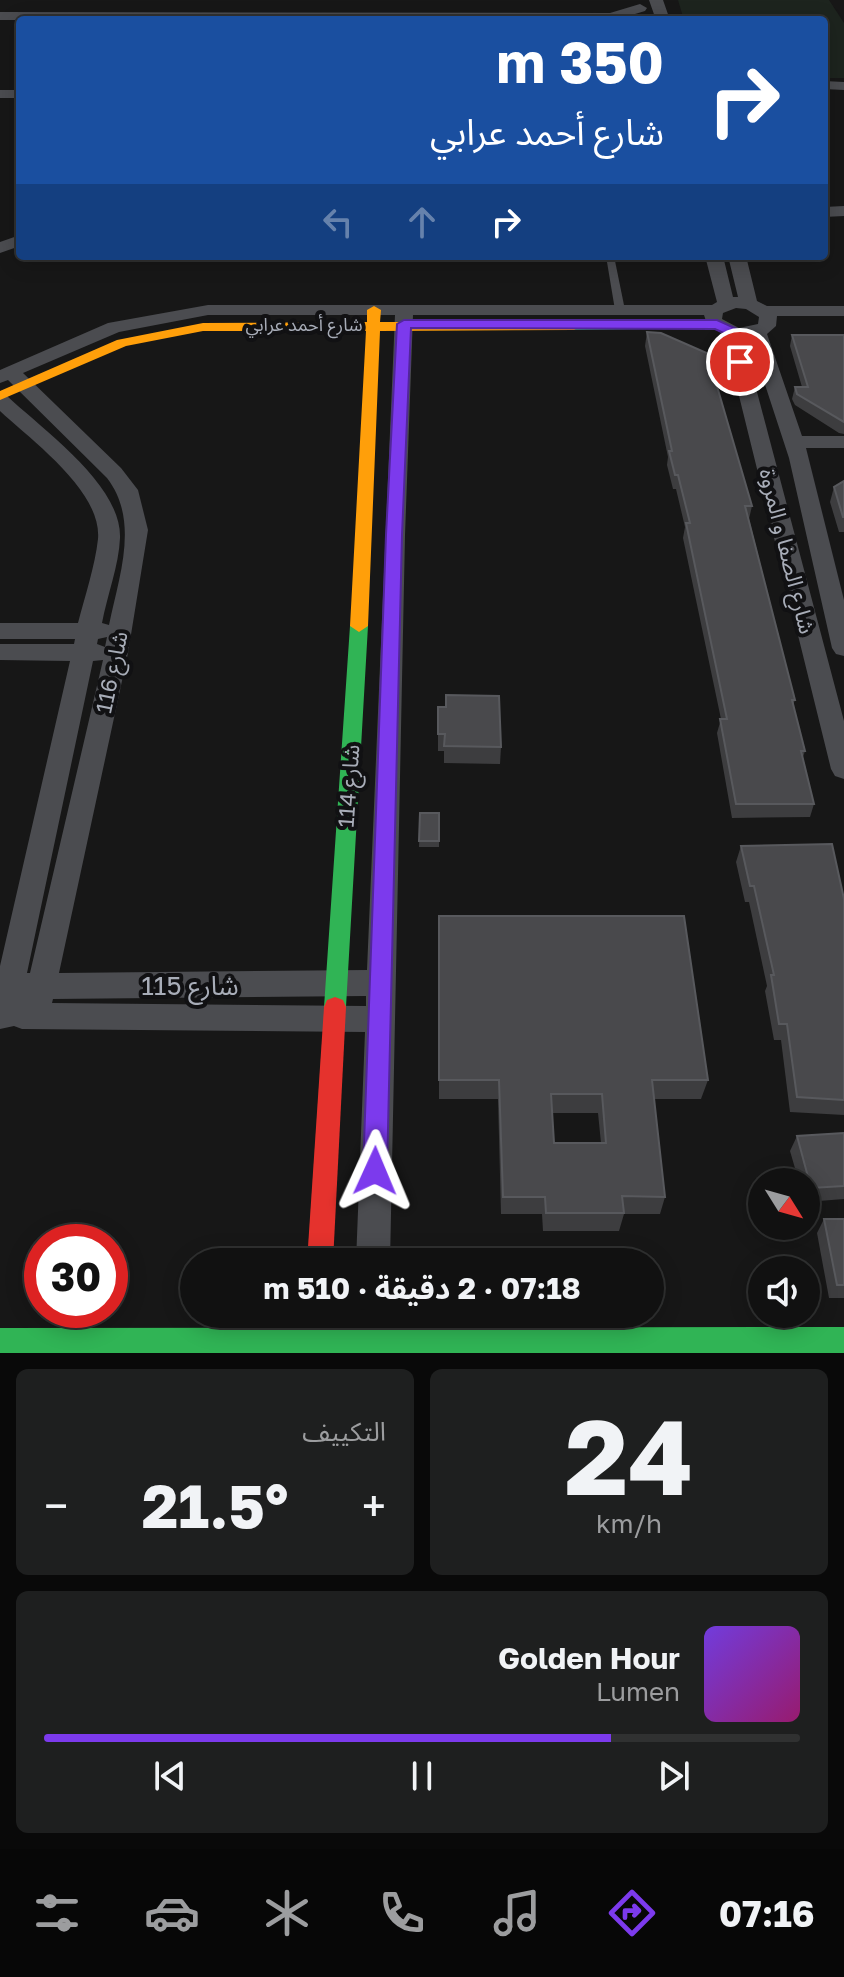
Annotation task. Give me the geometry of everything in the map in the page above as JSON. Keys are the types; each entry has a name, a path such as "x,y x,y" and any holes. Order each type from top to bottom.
{"street":[{"path":"621,16 641,9"},
{"name":"شارع الصفا و المروة","path":"715,260 722,318 837,717 844,769"},
{"name":"شارع الصفا و المروة","path":"738,260 760,318 797,450 844,648"},
{"name":"شارع أحمد عرابي","path":"0,398 12,378 86,337 176,313 239,308 373,317 722,318"},
{"name":"شارع أحمد عرابي","path":"404,317 620,310 722,318"},
{"path":"722,318 844,311"},
{"name":"شارع 114","path":"321,1248 364,536 373,317"},
{"name":"شارع 114","path":"373,1248 394,535 404,317"},
{"path":"722,318 760,318 844,326"},
{"name":"شارع 116","path":"12,378 114,473 130,499 137,530 118,642 35,1015"},
{"name":"شارع 116","path":"0,398 83,478 104,510 109,537 5,985 2,1017"},
{"path":"797,450 844,442"},
{"path":"797,450 844,458"},
{"path":"364,536 394,535"},
{"path":"0,631 86,642"},
{"path":"0,652 86,642 118,642"},
{"name":"شارع 115","path":"5,985 380,983"},
{"name":"شارع 115","path":"2,1017 379,1019"},
{"path":"0,1341 316,1336 844,1340"}],"lane":[{"path":"611,260 620,310"}],"shaded area":[{"path":"678,0 829,0 844,23 844,78 828,78 828,16 683,16"}],"building":[{"path":"647,332 661,333 734,365 735,369 712,369 752,506 745,506 795,700 792,700 805,751 801,751 814,804 736,804 720,719 727,719 686,523 690,523 669,451 672,451"},
{"path":"792,335 844,335 844,422 797,394 795,387 808,387"},
{"path":"844,481 844,517 843,517 834,487"},
{"path":"446,695 499,696 501,747 444,746 445,734 438,734 438,707 446,707"},
{"path":"420,813 439,813 439,841 419,841"},
{"path":"832,844 844,899 844,1100 797,1097 787,1024 779,1024 771,975 774,975 754,886 750,886 741,846"},
{"path":"439,916 684,916 708,1080 652,1080 665,1197 622,1196 624,1213 546,1213 545,1197 503,1197 499,1080 439,1080","holes":["551,1094 602,1094 606,1143 554,1143"]},
{"path":"844,1133 844,1186 820,1187 820,1168 806,1168 797,1136"},
{"path":"824,1219 844,1219 844,1285 837,1285"}],"traffic: fast":[{"path":"574,326 717,325"},
{"path":"335,1007 359,626"},
{"path":"0,1341 844,1340"}],"traffic: slow":[{"path":"359,626 374,310"},
{"path":"0,396 122,343 203,327 574,326"}],"traffic: jam":[{"path":"321,1248 335,1007"}],"route":[{"path":"375,1171 394,535 404,324 717,325 732,332 740,362"}]}
